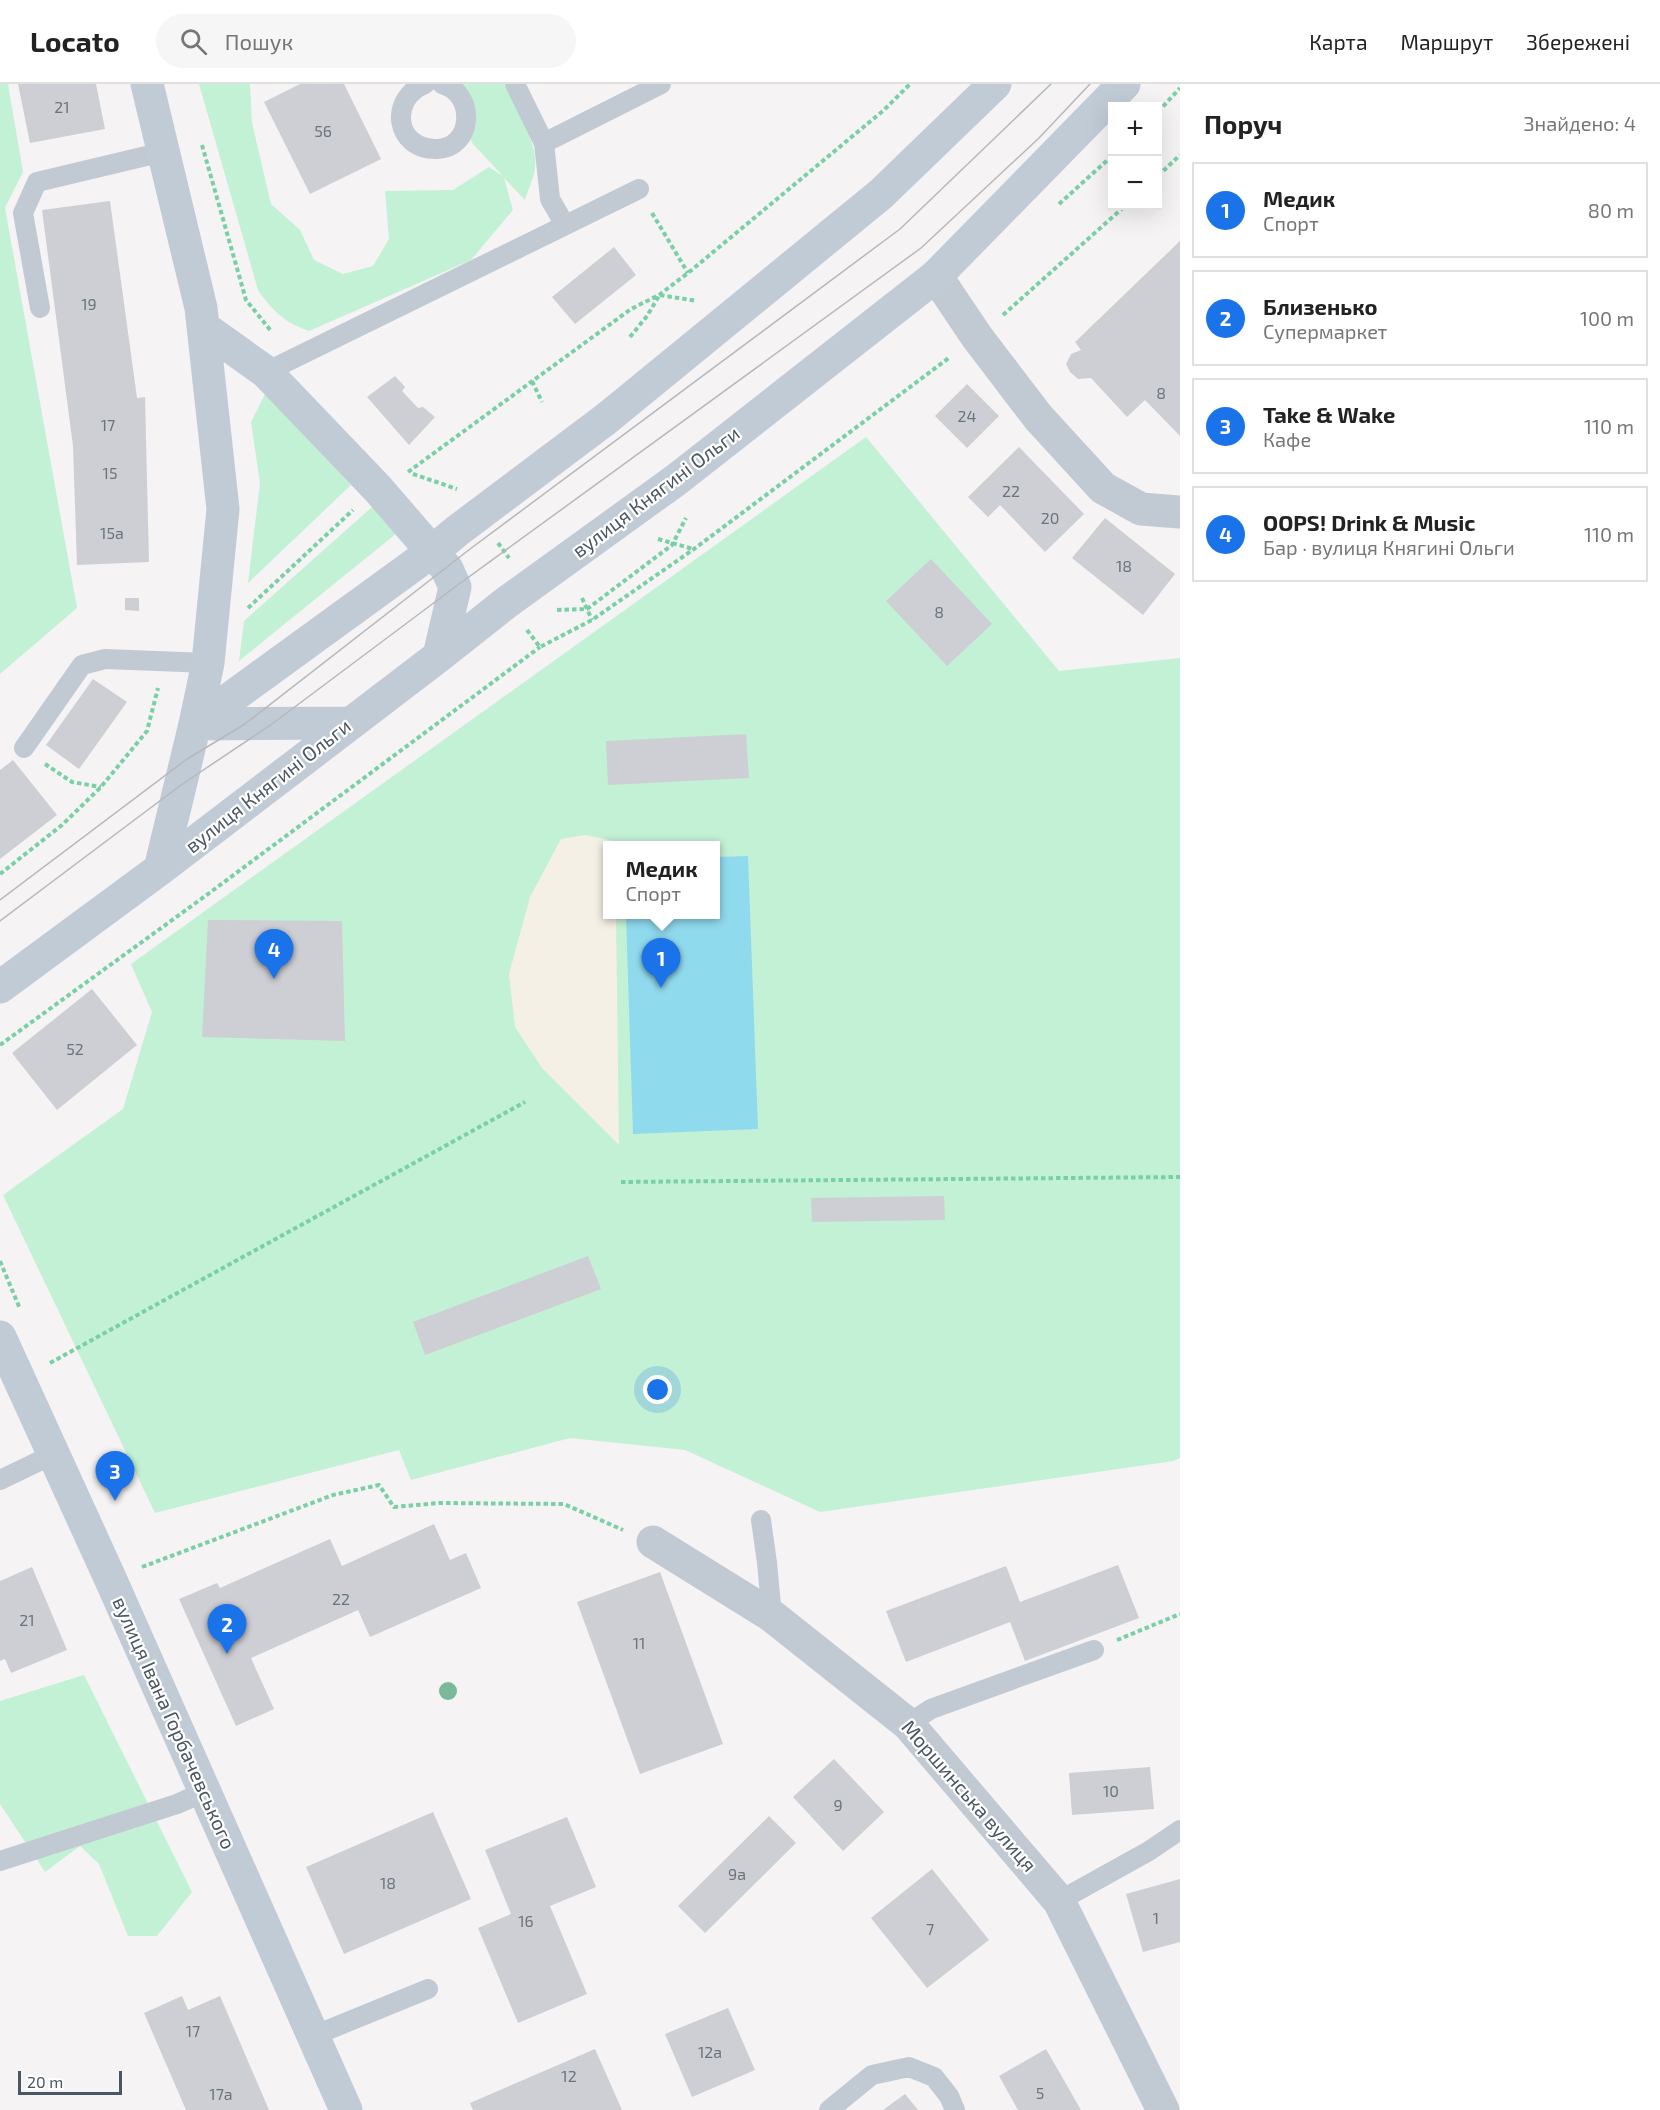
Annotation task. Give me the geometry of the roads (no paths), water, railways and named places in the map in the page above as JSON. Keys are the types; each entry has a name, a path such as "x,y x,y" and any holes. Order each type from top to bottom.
{"main road":[{"path":"147,84 201,308 223,509 207,663 195,724 160,869"},
{"path":"195,724 433,551 606,419 881,194 995,84"},
{"name":"вулиця Княгині Ольги","path":"0,987 160,869 440,656 507,602 676,480 936,276 1124,84"},
{"path":"203,327 280,365 378,489 447,569 455,587 440,656"},
{"path":"195,724 350,723"},
{"name":"вулиця Івана Горбачевського","path":"0,1337 110,1578 346,2110"}],"street":[{"path":"936,276 977,337 1038,417 1103,488 1140,509 1180,512"},
{"name":"Моршинська вулиця","path":"653,1542 772,1616 908,1724 1059,1901 1168,2099"}],"lane":[{"path":"425,84 414,89 406,97 401,107 400,118 409,139 418,146 440,149 450,145 459,137 465,128 467,118 462,98 455,90 442,84"},
{"path":"514,84 544,143 550,200 565,225"},
{"path":"544,143 661,84"},
{"path":"40,308 23,213 36,182 164,152"},
{"path":"280,365 639,189"},
{"path":"24,748 82,665 105,659 207,663"},
{"path":"0,1480 54,1454"},
{"path":"761,1520 772,1616"},
{"path":"908,1724 931,1709 1094,1650"},
{"path":"0,1861 177,1804 204,1792"},
{"path":"1059,1901 1149,1851 1180,1830"},
{"path":"313,2036 428,1989"},
{"path":"829,2110 872,2075 909,2067 934,2077 949,2096 955,2110"}],"water":[{"path":"748,856 758,1129 633,1134 626,919 720,919 720,857"}],"tram line":[{"path":"0,900 187,759 245,724 470,549 900,229 1051,84"},
{"path":"0,921 181,785 272,724 455,587 921,248 1039,138 1090,84"}],"place":[{"name":"OOPS! Drink & Music","path":"274,979"},
{"name":"Медик","path":"661,988"},
{"name":"Take & Wake","path":"115,1501"},
{"name":"Близенько","path":"227,1654"}]}
